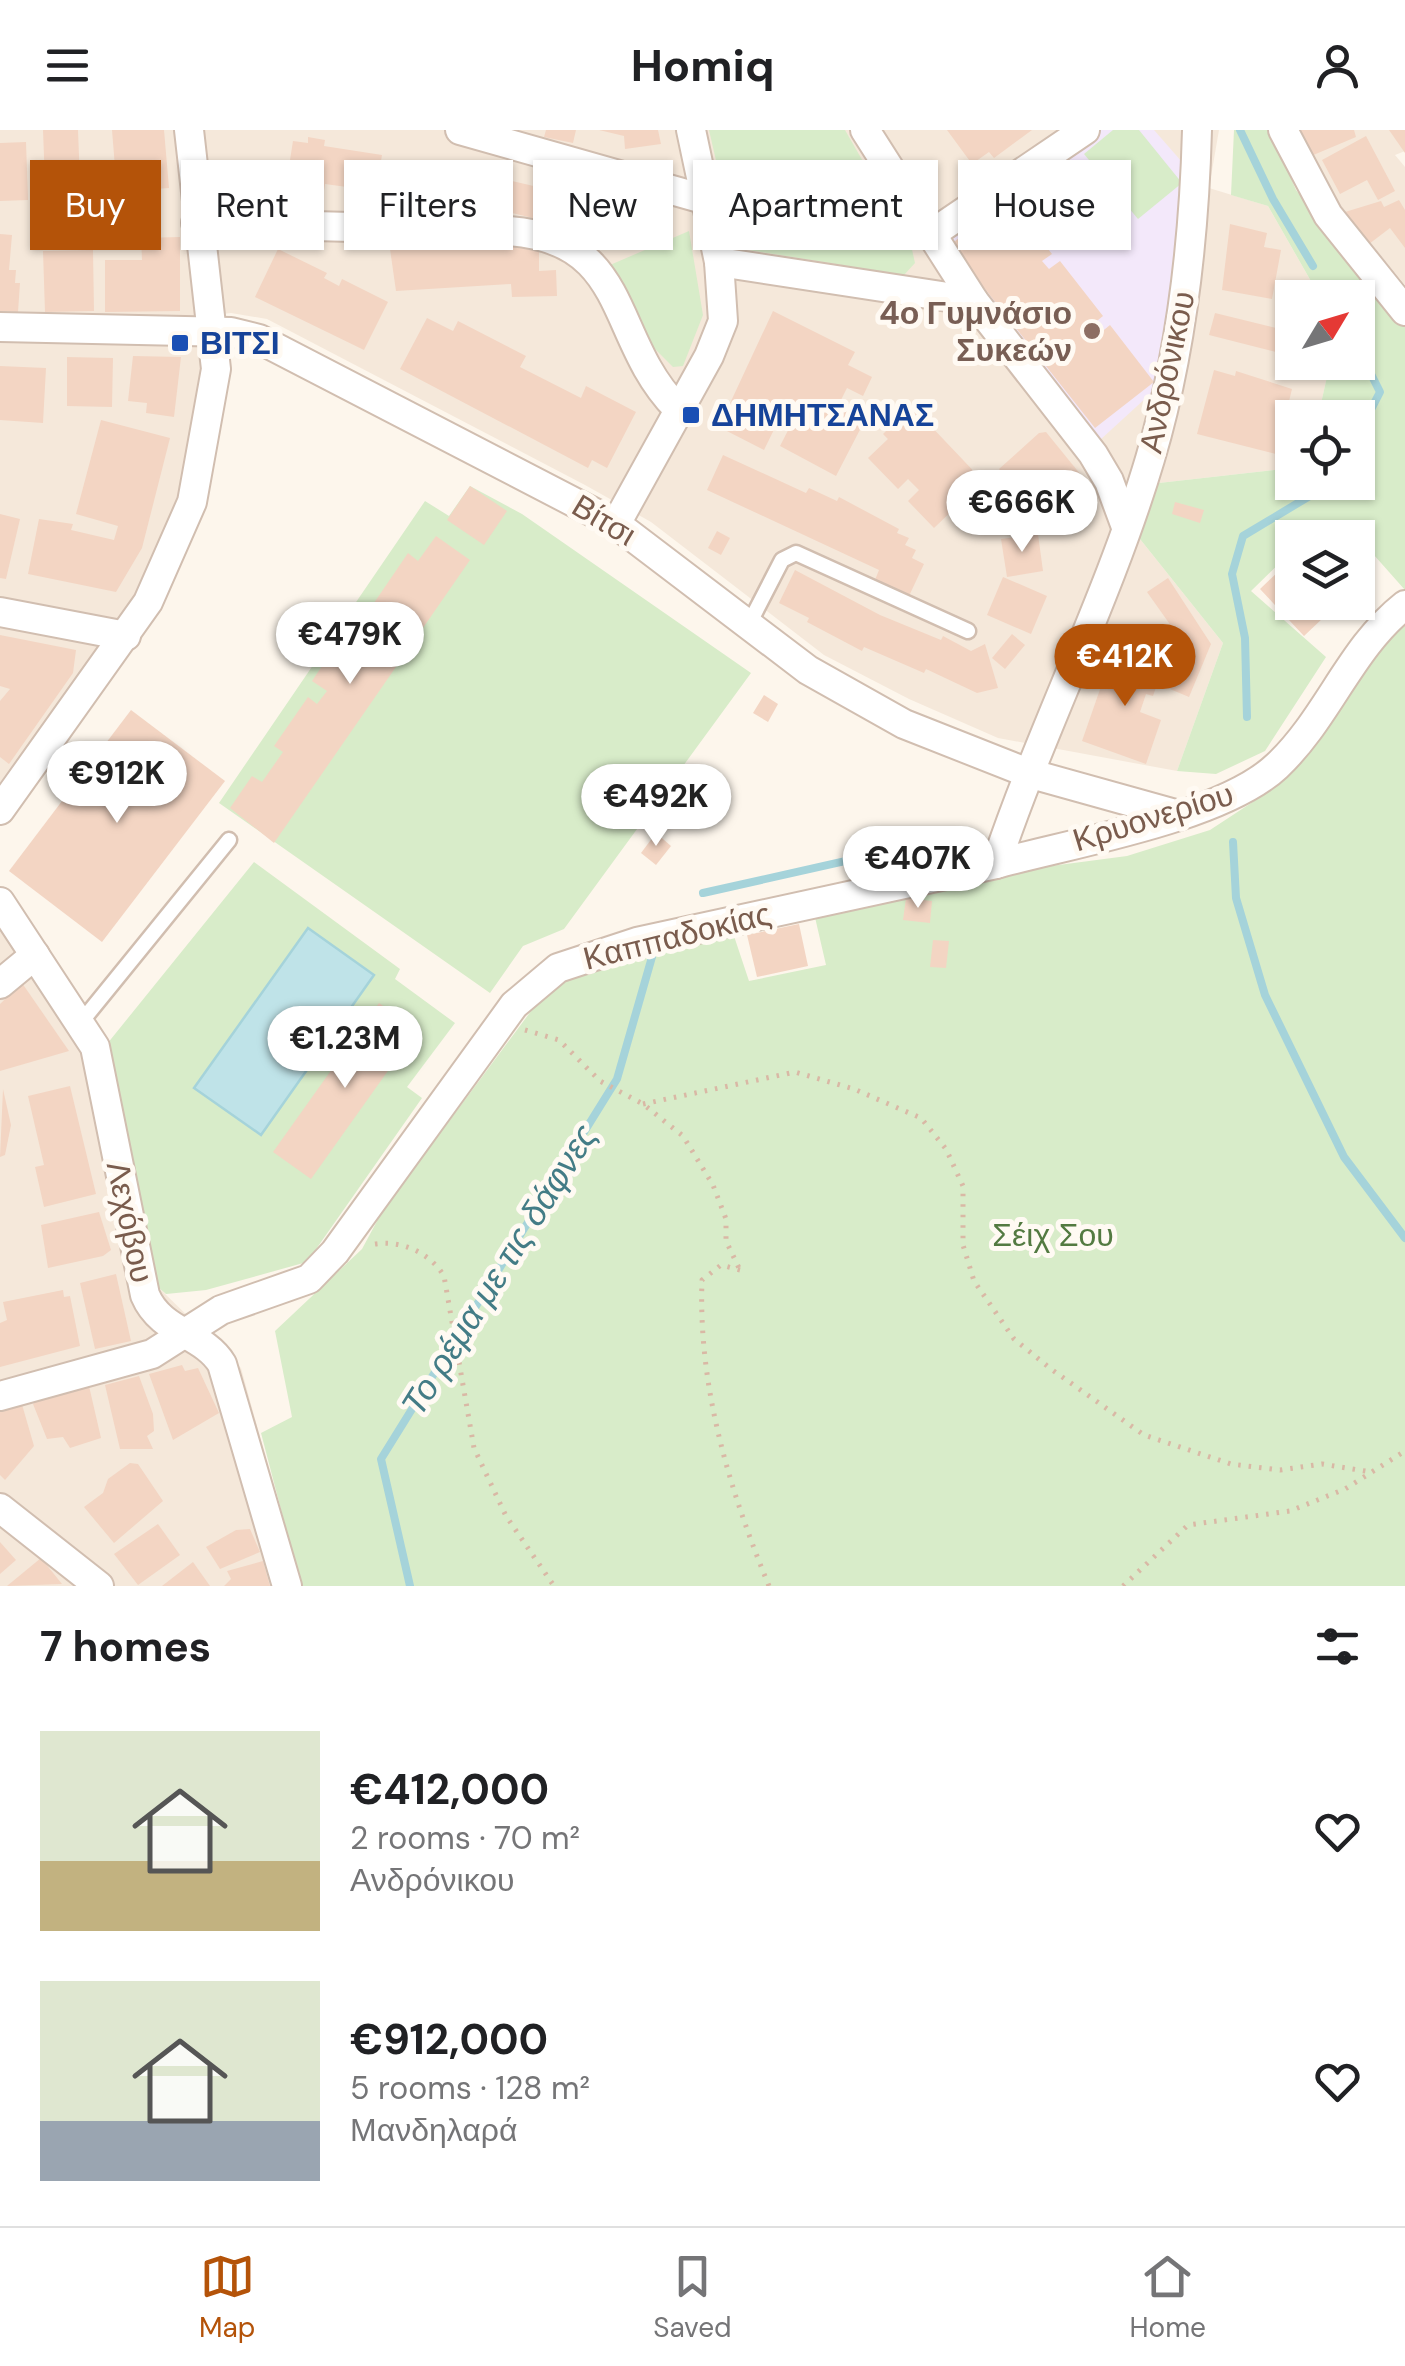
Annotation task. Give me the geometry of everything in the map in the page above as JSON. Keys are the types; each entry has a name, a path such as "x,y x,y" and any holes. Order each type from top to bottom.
{"street":[{"path":"188,130 191,160"},
{"path":"460,130 693,196"},
{"path":"691,130 698,160"},
{"path":"865,130 884,160"},
{"path":"938,230 1085,130"},
{"name":"Ανδρόνικου","path":"1028,773 1126,527 1158,429 1182,318 1197,130"},
{"path":"1284,130 1328,216 1403,306"},
{"path":"324,226 508,231 556,238 577,250 601,276 654,376 676,408"},
{"path":"938,247 974,301 1093,454 1109,481 1126,527"},
{"path":"0,810 126,636 162,576 192,502 214,395 211,331 200,250"},
{"path":"616,524 721,330 724,310 716,250"},
{"path":"718,262 974,301"},
{"name":"Βίτσι","path":"0,327 211,331 245,334 271,344 616,524 808,670 872,707 940,740 1028,773 1175,814"},
{"name":"Κρυονερίου","path":"996,864 1235,794 1276,767 1326,708 1371,636 1405,605"},
{"path":"0,612 126,636"},
{"path":"996,864 1028,773"},
{"name":"Καππαδοκίας","path":"0,1396 139,1359 232,1306 310,1279 338,1248 502,1022 542,978 596,953 996,864"},
{"name":"Λεχόβου","path":"0,902 82,1022 94,1047 145,1295 158,1318 210,1350 222,1364 287,1586"},
{"path":"0,984 35,955"},
{"path":"0,1508 99,1586"}],"lane":[{"path":"749,624 780,563 796,553 968,631"},
{"path":"82,1022 228,840"}],"path":[{"path":"502,1022 559,1040 600,1081 644,1104 683,1136 712,1185 726,1219 726,1240 740,1270 721,1265 702,1280 700,1320 708,1386 727,1470 768,1586"},
{"path":"644,1104 796,1072 854,1089 921,1118 946,1148 963,1186 962,1245 974,1281 1014,1339 1050,1370 1144,1435 1231,1464 1280,1470 1322,1464 1371,1472"},
{"path":"338,1248 349,1254 391,1242 416,1251 440,1270 450,1294 449,1316 474,1448 506,1516 554,1586"},
{"path":"1123,1586 1188,1525 1290,1511 1345,1489 1405,1451"}],"shaded area":[{"path":"0,130 1219,130 1209,188 1268,206 1310,280 1275,280 1275,380 1326,380 1322,400 1275,400 1275,470 1150,484 1132,529 1223,643 1177,771 998,738 909,699 824,655 651,522 267,319 231,313 198,317 205,392 178,529 131,635 0,805"},
{"name":"4ο Γυμνάσιο Συκεών","path":"1098,130 1154,130 1189,170 1159,386 1100,440 945,243 958,233 958,250 1131,250 1131,160 1057,160"},
{"path":"1299,130 1405,130 1405,151 1395,155 1405,167 1405,285 1345,212 1312,162"},
{"path":"0,898 116,1100 159,1288 241,1368 301,1586 0,1586"}],"green space":[{"path":"709,130 845,130 862,160 716,160"},
{"path":"1113,130 1139,130 1182,183 1138,219 1131,211 1131,160 1089,160 1084,154"},
{"path":"1234,130 1270,130 1296,190 1370,280 1310,280 1268,206 1231,195"},
{"path":"689,231 703,315 683,366 673,367 653,347 610,265 645,250 673,250 673,238"},
{"path":"748,250 912,250 915,263 904,275"},
{"path":"1375,286 1405,323 1405,590 1375,556 1375,520 1275,520 1275,568 1251,591 1275,612 1275,620 1284,620 1326,657 1265,751 1216,774 1177,771 1223,643 1132,529 1150,484 1275,470 1275,500 1375,500 1375,400 1322,400 1326,380 1375,380"},
{"path":"470,486 522,514 751,673 564,929 523,946 490,993 219,803 425,501 449,516"},
{"name":"Σέιχ Σου","path":"1405,618 1405,1586 301,1586 261,1433 292,1417 275,1331 362,1249 383,1210 543,995 569,973 732,930 749,981 826,965 814,913 1051,866 1127,856 1210,830 1268,792 1302,759 1355,677"},
{"path":"254,862 400,969 395,979 455,1023 407,1087 422,1098 307,1262 206,1290 166,1294 159,1288 107,1044"}],"water":[{"path":"308,928 374,975 261,1135 194,1088"}],"building":[{"path":"43,130 78,130 79,160 44,160"},
{"path":"112,130 164,130 169,188 161,189 161,160 114,160"},
{"path":"546,130 576,130 573,143 544,137"},
{"path":"599,130 658,130 661,144 625,149 624,136"},
{"path":"947,130 1032,130 994,158 989,152 978,160 969,160"},
{"path":"1300,130 1354,130 1356,137 1311,156"},
{"path":"1389,130 1405,130 1405,153"},
{"path":"1366,136 1395,191 1378,200 1367,180 1340,194 1322,160"},
{"path":"308,137 325,140 324,146 382,155 381,160 344,160 344,187 325,184 324,191 324,160 290,160 293,141 308,143"},
{"path":"26,142 28,200 0,201 0,143"},
{"path":"513,181 533,186 533,218 513,213"},
{"path":"1399,200 1405,210 1405,248 1390,228 1369,244 1345,212 1381,201 1384,207"},
{"path":"1230,224 1267,233 1264,247 1281,250 1272,299 1222,290"},
{"path":"0,234 12,235 9,270 16,270 15,283 20,283 18,312 0,311"},
{"path":"161,237 180,237 180,311 105,312 105,260 142,260 142,250 161,250"},
{"path":"958,239 958,250 1049,250 1052,254 1042,261 1049,269 1060,261 1103,316 1092,325 1099,334 1110,325 1154,382 1095,428 950,245"},
{"path":"513,244 533,246 533,250 539,250 539,271 556,270 557,296 512,297 511,284 396,291 390,250 513,250"},
{"path":"93,250 94,311 45,312 43,251"},
{"path":"280,250 327,273 324,278 339,286 342,279 388,302 364,350 255,297"},
{"path":"773,311 855,352 848,365 872,377 863,396 847,388 838,406 865,420 836,476 780,446 801,405 789,399 764,450 719,427"},
{"path":"1215,313 1275,328 1275,352 1209,335"},
{"path":"427,318 453,331 458,321 526,356 520,367 581,398 586,386 636,412 607,468 592,460 588,468 400,369"},
{"path":"133,356 181,357 174,417 146,413 147,403 128,401"},
{"path":"67,357 113,358 112,407 67,406"},
{"path":"0,366 46,368 43,423 0,420"},
{"path":"1214,370 1235,376 1236,371 1292,389 1289,400 1275,400 1275,454 1197,434"},
{"path":"907,401 983,481 934,528 908,501 919,490 908,479 898,489 868,458 888,439 883,434 893,424 889,419"},
{"path":"101,420 170,438 142,548 116,592 28,574 39,519 73,524 71,530 114,540 118,526 76,514"},
{"path":"1046,432 1085,480 1071,492 1025,504 1019,498 1015,501 1005,489 1011,484 999,469 1039,433"},
{"path":"723,455 806,493 809,488 837,501 839,497 899,529 897,533 909,538 905,545 916,550 912,558 924,564 909,596 875,580 879,570 707,490"},
{"path":"470,486 507,511 484,545 447,520"},
{"path":"1175,502 1204,510 1200,523 1172,514"},
{"path":"0,514 20,519 6,579 0,578"},
{"path":"717,531 730,538 721,555 708,548"},
{"path":"1038,534 1043,571 1007,577 1001,539"},
{"path":"436,536 470,560 274,843 230,808 252,776 262,782 283,752 274,746 308,697 317,704 327,691 312,681 336,645 351,655 369,628 361,622 408,553 418,561"},
{"path":"795,570 880,615 941,640 943,636 971,651 985,644 998,688 977,693 926,669 924,673 864,647 862,651 807,622 809,618 779,603"},
{"path":"1275,575 1275,605 1260,589"},
{"path":"1003,577 1047,596 1031,634 987,615"},
{"path":"1168,578 1211,644 1189,697 1170,689 1186,647 1147,592"},
{"path":"1289,620 1321,620 1304,636"},
{"path":"1012,634 1025,645 1005,669 992,658"},
{"path":"0,635 76,650 73,673 9,764 0,757 0,701 10,689 0,686"},
{"path":"1113,652 1164,664 1153,696 1146,694 1140,712 1161,720 1146,764 1082,741"},
{"path":"764,695 778,704 768,722 753,713"},
{"path":"131,710 225,781 102,942 9,871"},
{"path":"656,833 671,846 656,865 641,853"},
{"path":"906,898 932,901 930,923 903,920"},
{"path":"799,924 808,966 757,977 747,935"},
{"path":"933,940 949,941 946,968 930,967"},
{"path":"22,983 69,1051 0,1071 0,1004"},
{"path":"379,1003 417,1030 311,1179 273,1152"},
{"path":"70,1086 96,1194 44,1207 35,1167 44,1165 28,1096"},
{"path":"3,1089 11,1125 5,1155 0,1157"},
{"path":"99,1212 111,1250 103,1256 48,1268 41,1225"},
{"path":"116,1274 131,1341 95,1349 80,1283"},
{"path":"63,1290 64,1297 70,1296 80,1346 0,1367 0,1323 7,1320 3,1302"},
{"path":"182,1365 185,1371 198,1368 219,1413 173,1440 149,1374"},
{"path":"139,1376 153,1414 154,1431 147,1436 153,1449 120,1449 105,1385"},
{"path":"89,1386 101,1438 70,1448 63,1437 47,1439 33,1404 36,1400"},
{"path":"21,1401 34,1446 5,1480 0,1475 0,1405"},
{"path":"130,1463 138,1464 163,1501 114,1543 84,1507 103,1493 108,1479"},
{"path":"158,1524 180,1555 138,1585 114,1554"},
{"path":"250,1529 260,1552 220,1569 206,1547 236,1530"},
{"path":"0,1542 16,1560 0,1574"},
{"path":"41,1558 62,1584 7,1586"},
{"path":"263,1561 270,1586 224,1586 231,1579 227,1571"},
{"path":"193,1562 210,1586 162,1586"}],"waterway":[{"path":"1240,130 1273,199 1313,266"},
{"path":"1374,380 1380,392 1375,402"},
{"path":"1247,717 1245,638 1232,574 1243,536 1303,500"},
{"path":"703,893 961,835"},
{"path":"1233,842 1236,898 1265,995 1344,1157 1405,1238"},
{"name":"Το ρέμα με τις δάφνες","path":"410,1586 381,1459 617,1079 652,957"}],"place":[{"name":"4ο Γυμνάσιο Συκεών","path":"1092,331"},
{"name":"ΒΙΤΣΙ","path":"180,343"},
{"name":"ΔΗΜΗΤΣΑΝΑΣ","path":"691,415"}]}
